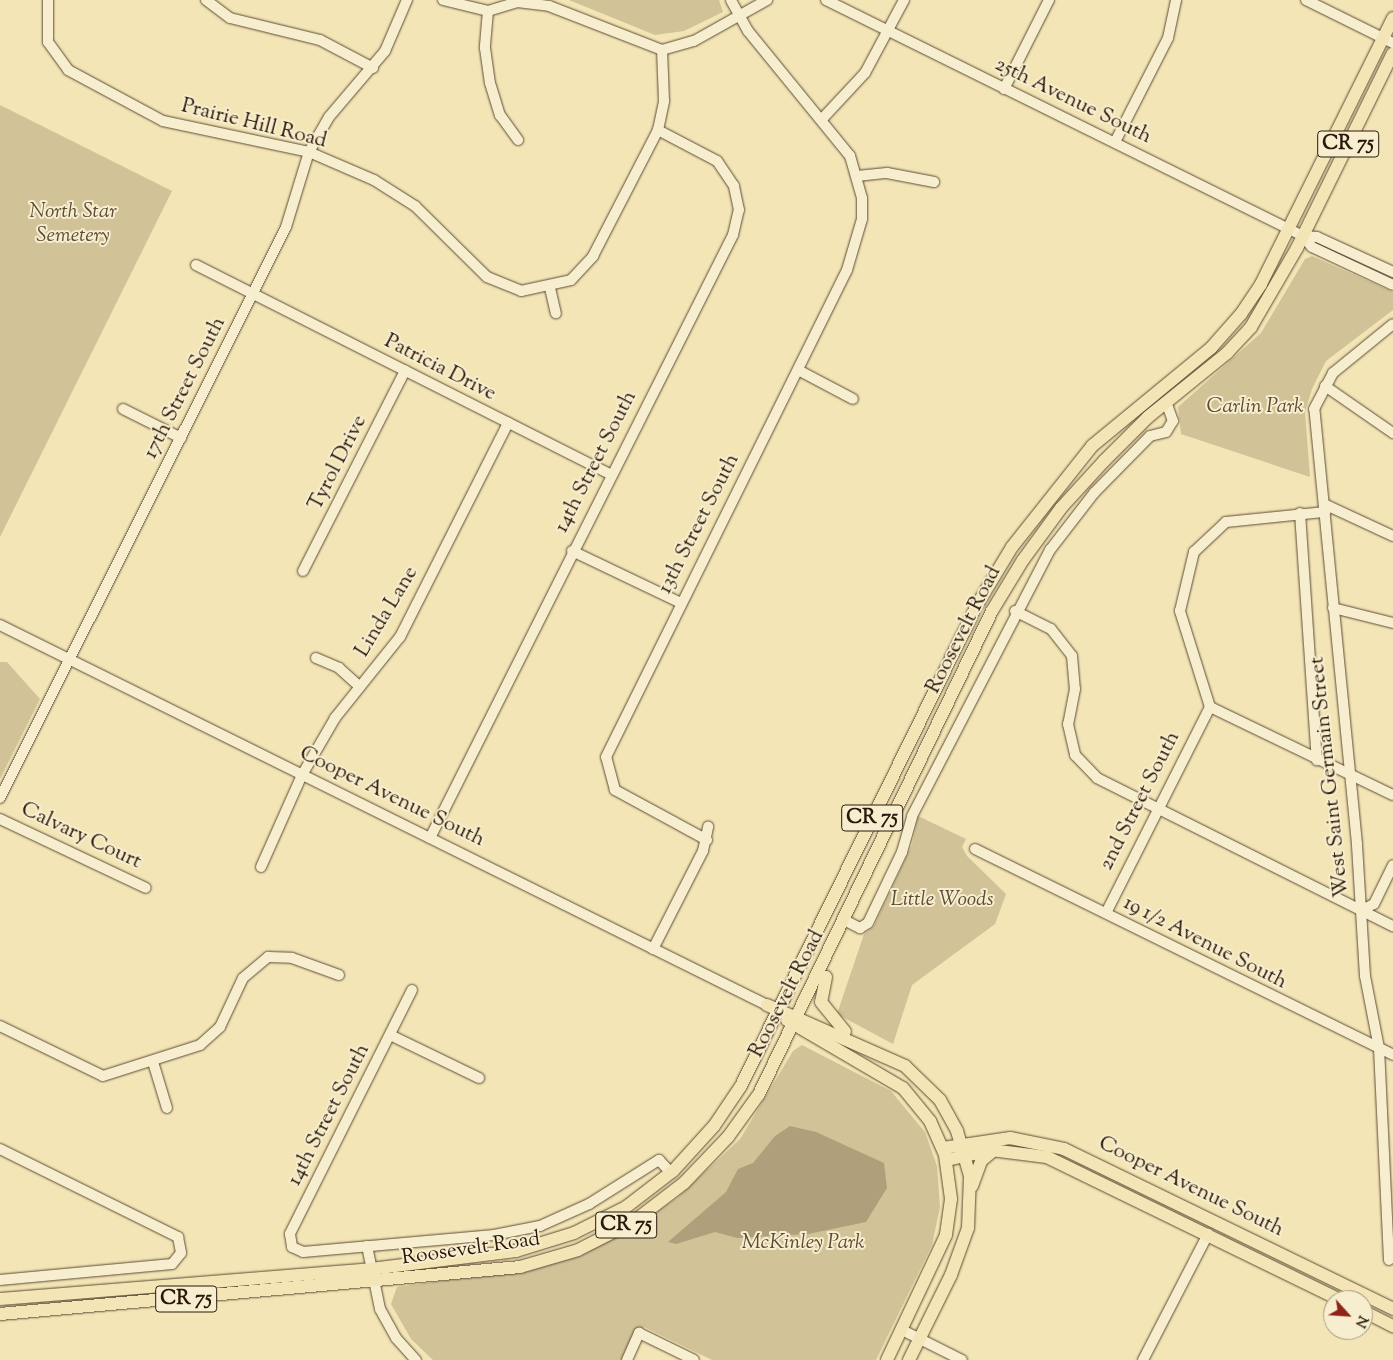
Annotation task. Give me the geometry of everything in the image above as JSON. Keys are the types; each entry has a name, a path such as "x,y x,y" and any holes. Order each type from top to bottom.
{"main road":[{"name":"CR 75","path":"1288,229 1388,41 1393,18"},
{"name":"CR 75","path":"1303,236 1393,53"},
{"name":"Roosevelt Road","path":"0,1299 371,1269 516,1252 566,1236 626,1207 671,1173 719,1118 977,605 1012,547 1092,446 1210,348 1241,314 1288,229"},
{"name":"Roosevelt Road","path":"0,1314 373,1283 520,1267 578,1250 633,1222 684,1183 728,1137 759,1094 846,921 992,611 1023,560 1067,501 1166,402 1227,354 1251,327 1303,236"},
{"path":"838,936 821,1002 838,1026 867,1046"},
{"name":"Cooper Avenue South","path":"774,1009 797,1020 867,1046 905,1066 927,1085 946,1109 961,1142 965,1155 970,1193"},
{"name":"Cooper Avenue South","path":"797,1020 903,1088 923,1111 945,1154 961,1142 1025,1139 1078,1154 1393,1309"},
{"path":"910,1360 963,1245 970,1193 981,1161 995,1150"},
{"path":"887,1360 946,1235 951,1199 945,1154 965,1155 995,1150 1057,1161 1323,1292"},
{"path":"1373,1317 1393,1326"}],"street":[{"name":"Prairie Hill Road","path":"48,0 48,42 68,70 163,121 310,152 374,180 415,206 487,277 521,291 550,288 571,280 593,256 658,130 664,101 662,50"},
{"path":"206,0 230,18 320,40 373,68"},
{"name":"17th Street South","path":"0,798 286,227 310,152 329,116 373,68 407,0"},
{"path":"443,0 488,11 517,2 549,6 662,50 694,41 766,0"},
{"name":"13th Street South","path":"707,840 627,800 615,790 605,767 606,756 680,603 798,370 857,246 862,219 858,176 850,156 823,118 737,15 731,0"},
{"name":"25th Avenue South","path":"826,0 1288,229 1303,236 1317,237 1393,272"},
{"path":"823,118 865,73 904,0"},
{"path":"1004,89 1049,0"},
{"path":"1115,142 1168,38 1176,0"},
{"path":"1306,0 1388,41"},
{"path":"488,11 486,48 490,83 500,115 518,140"},
{"name":"14th Street South","path":"430,838 572,551 733,235 739,210 734,186 717,161 658,130"},
{"path":"858,176 888,173 934,182"},
{"name":"25th Avenue South","path":"1303,236 1312,247 1393,285"},
{"name":"Patricia Drive","path":"196,265 611,475"},
{"path":"550,288 556,313"},
{"name":"West Saint Germain Street","path":"1389,1260 1382,1183 1379,1048 1364,976 1362,910 1347,774 1314,409 1325,386 1343,363 1393,324"},
{"path":"798,370 853,399"},
{"name":"Tyrol Drive","path":"303,571 405,371"},
{"path":"1325,386 1393,432"},
{"path":"846,921 860,928 868,923 902,852 912,816 1015,611 1050,550 1094,493 1150,436 1166,432 1173,421 1166,402"},
{"path":"124,409 181,438"},
{"name":"Linda Lane","path":"261,867 302,775 360,687 400,637 508,423"},
{"path":"1393,536 1324,508 1300,513 1226,522 1194,552 1180,611 1210,707 1393,795"},
{"name":"West Saint Germain Street","path":"1300,513 1317,760"},
{"path":"572,551 680,603"},
{"path":"1332,608 1393,623"},
{"path":"1015,611 1051,629 1072,656 1074,689 1068,724 1075,755 1097,778 1393,926"},
{"name":"Cooper Avenue South","path":"0,624 774,1009"},
{"path":"316,658 339,668 360,687"},
{"name":"2nd Street South","path":"1106,913 1210,707"},
{"name":"Calvary Court","path":"0,819 146,888"},
{"path":"653,949 707,840 708,827"},
{"name":"19 1/2 Avenue South","path":"975,849 1393,1055"},
{"path":"1362,910 1374,904 1393,865"},
{"path":"0,1026 103,1076 153,1062 200,1045 213,1033 243,978 268,957 292,958 339,975"},
{"name":"14th Street South","path":"303,1252 292,1247 290,1234 412,990"},
{"path":"390,1035 479,1078"},
{"path":"153,1062 168,1108"},
{"path":"0,1149 178,1237 181,1253 172,1264 0,1280"},
{"name":"Roosevelt Road","path":"303,1252 540,1226 589,1204 659,1160 671,1173"},
{"path":"1382,1183 1393,1188"},
{"path":"1143,1360 1208,1234"},
{"path":"367,1246 373,1283 380,1309 396,1338 416,1360"},
{"path":"902,1330 962,1360"},
{"path":"627,1360 639,1333 694,1360"}],"green space":[{"path":"569,0 719,0 723,12 684,31 655,35"},
{"name":"North Star Semetery","path":"0,105 172,191 0,537"},
{"name":"Carlin Park","path":"1312,256 1393,292 1393,310 1326,361 1312,389 1305,412 1310,477 1181,434 1178,407 1261,333 1305,259"},
{"path":"0,662 7,662 40,699 0,779"},
{"name":"Little Woods","path":"918,816 966,839 962,847 967,856 1006,894 995,924 912,985 893,1044 837,1014 864,934 874,926 912,845"},
{"name":"McKinley Park","path":"802,1045 891,1091 925,1132 937,1166 940,1207 932,1245 876,1360 712,1360 644,1327 627,1360 433,1360 411,1339 391,1304 397,1287 541,1267 629,1231 677,1198 740,1139 793,1051"}],"shaded area":[{"path":"790,1126 816,1132 884,1163 887,1188 866,1222 808,1234 737,1238 715,1232 676,1244 668,1242 726,1192 738,1169 753,1163 775,1136"}]}
